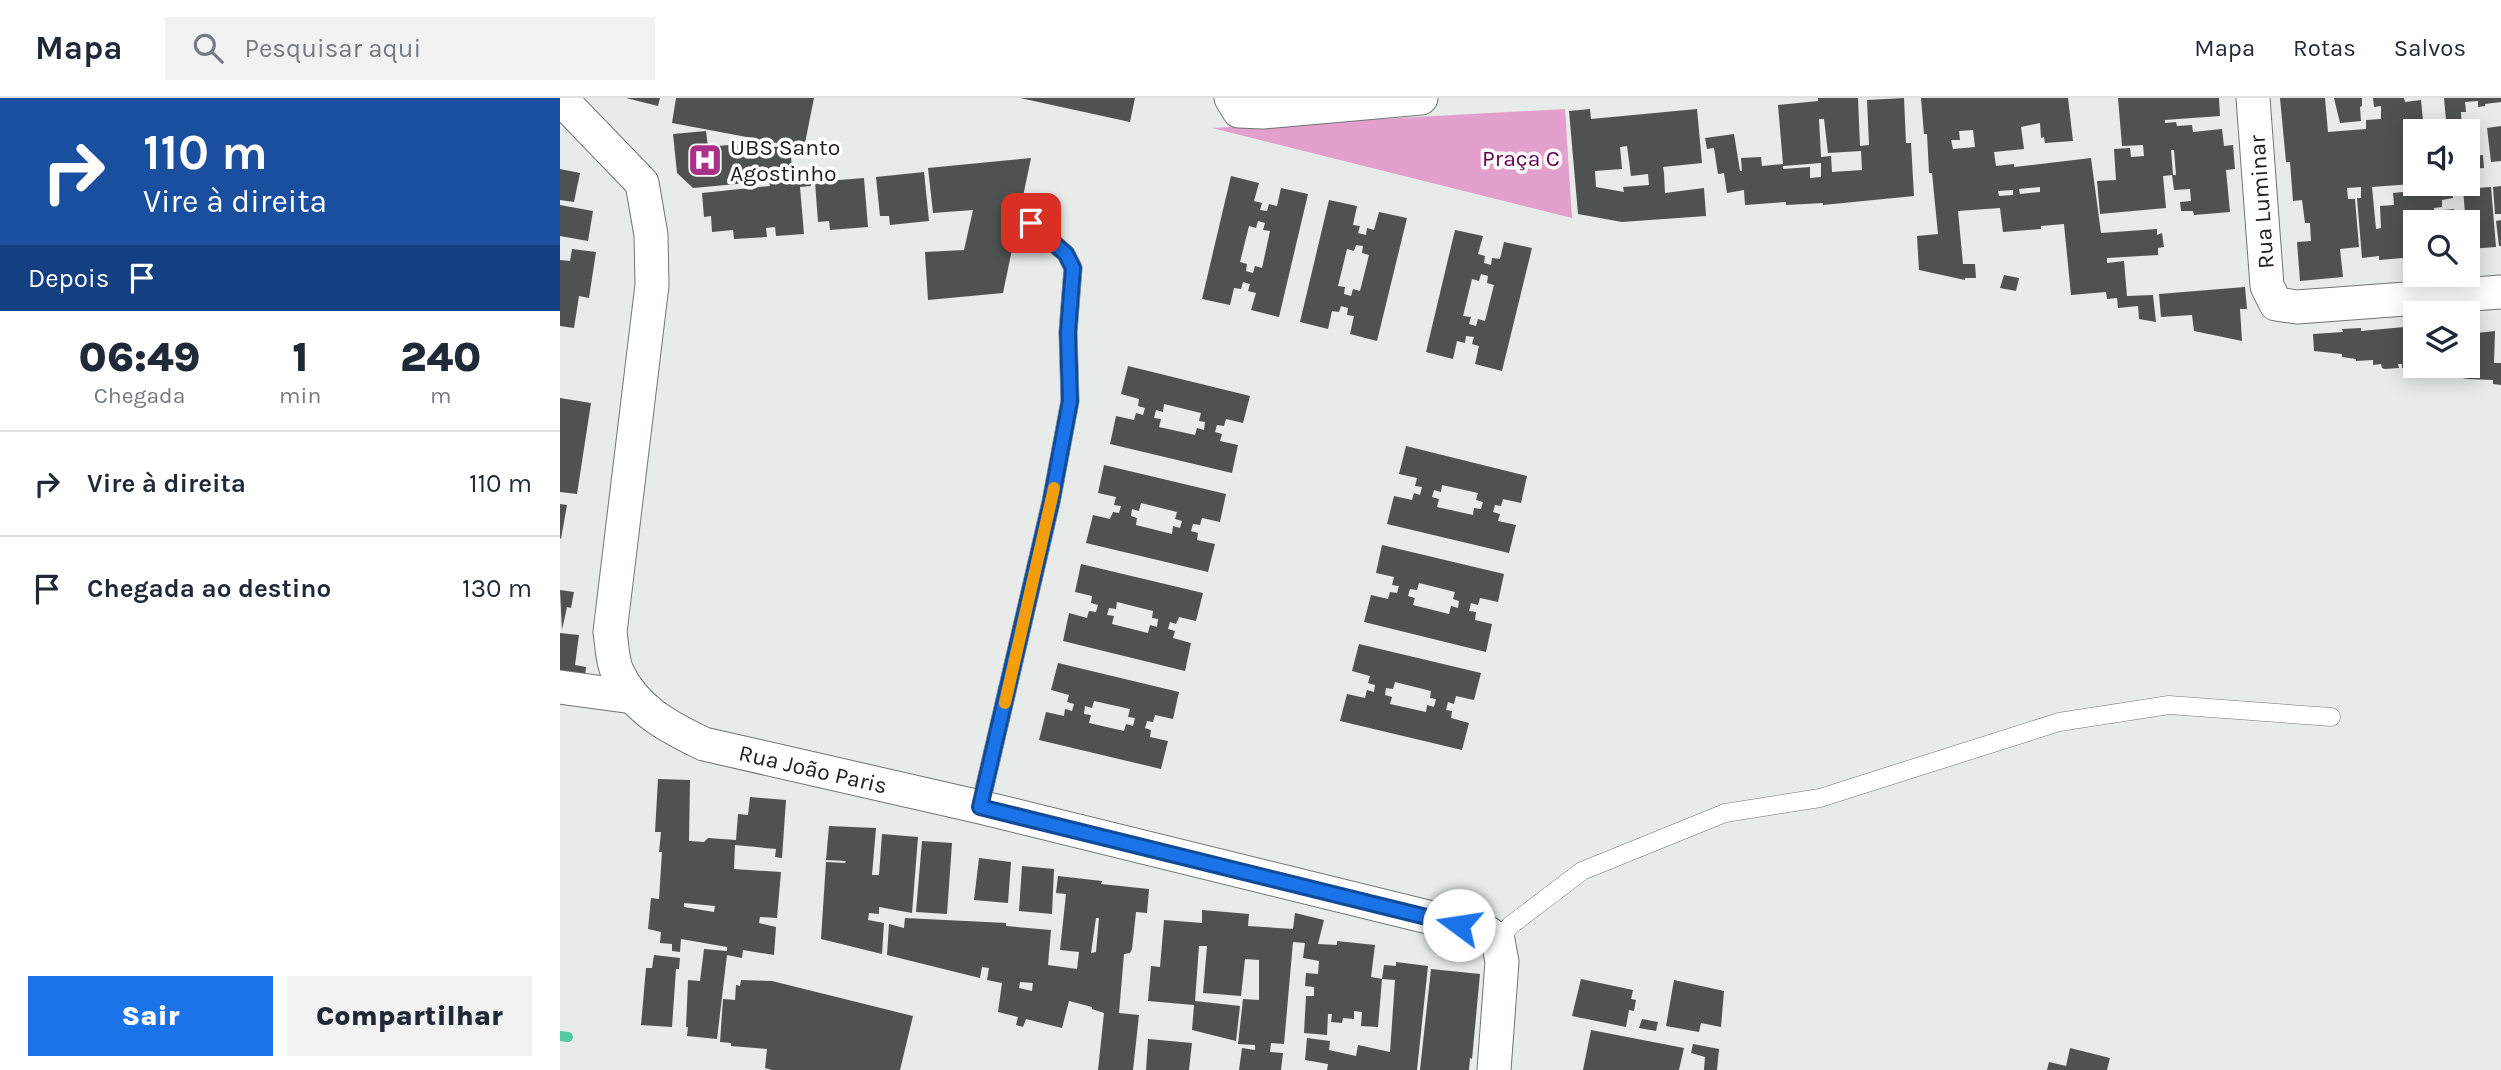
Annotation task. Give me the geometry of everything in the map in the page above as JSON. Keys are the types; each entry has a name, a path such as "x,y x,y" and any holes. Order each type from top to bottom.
{"street":[{"name":"Rua João Paris","path":"560,98 642,183 651,236 652,285 610,632 616,669 633,697 665,726 704,744 980,807 1485,931 1498,940"},
{"path":"1235,104 1263,112 1421,98"},
{"name":"Rua Luminar","path":"2253,98 2267,286 2276,304 2297,307 2501,292"},
{"path":"560,687 633,697"},
{"path":"1494,1070 1502,962 1498,940"}],"lane":[{"path":"980,807 1051,502 1070,401 1068,332 1073,268 1066,254 1031,223"},
{"path":"1498,940 1511,925 1583,871 1725,813 1820,798 2059,722 2169,705 2331,717"}],"green space":[{"name":"Praça C","path":"1565,109 1572,218 1212,128"}],"building":[{"path":"626,98 660,98 658,106"},
{"path":"676,98 814,98 804,148 771,142 772,147 790,146 793,179 810,178 811,186 800,187 804,234 776,236 775,227 766,228 767,237 734,239 733,230 712,232 711,216 704,217 702,193 770,186 769,181 693,188 677,173 673,134 706,131 708,147 768,141 672,123"},
{"path":"1020,98 1135,98 1130,122"},
{"path":"1818,98 1858,98 1860,146 1869,145 1867,100 1904,98 1906,143 1911,143 1914,196 1823,205 1786,205 1786,202 1745,205 1744,190 1727,193 1724,173 1718,174 1714,148 1707,149 1705,138 1734,134 1740,171 1741,158 1761,157 1762,166 1783,164 1778,105 1818,101","holes":["1819,119 1824,119 1828,153 1861,151 1862,170 1832,172 1831,156 1821,157","1821,163 1821,177 1810,178 1810,167 1783,169 1783,166"]},
{"path":"1921,98 2068,98 2073,141 2045,143 2044,137 2041,138 2040,123 2021,127 2024,149 1994,152 1996,166 2014,164 2014,167 2091,158 2101,233 2157,229 2157,235 2162,233 2164,247 2158,248 2158,255 2107,258 2107,263 2124,261 2127,296 2153,295 2156,322 2139,319 2138,306 2118,308 2117,298 2107,299 2106,292 2071,295 2064,224 2003,232 2000,208 1958,211 1963,264 1975,264 1976,278 1965,280 1919,270 1917,236 1938,234 1932,173 1929,173 1927,134 1924,134","holes":["1973,130 1975,147 1953,149 1951,140 1960,140 1959,131","2040,187 2040,192 2020,194 2019,189","2013,190 2013,195 1999,196 1998,191"]},
{"path":"2118,98 2219,98 2220,116 2165,120 2165,123 2176,122 2177,126 2192,125 2193,132 2222,129 2224,146 2233,145 2235,169 2226,170 2230,212 2194,215 2193,211 2181,211 2180,202 2191,201 2190,189 2174,190 2172,175 2163,176 2166,208 2100,214 2097,181 2116,180 2114,149 2130,148 2131,157 2144,156 2143,145 2122,146","holes":["2171,150 2174,150 2176,175 2173,175"]},
{"path":"2280,98 2325,98 2328,132 2366,129 2366,120 2381,119 2381,106 2374,107 2373,98 2404,98 2405,102 2421,100 2423,119 2403,119 2403,185 2372,187 2376,229 2381,228 2380,206 2394,205 2393,193 2403,192 2403,196 2453,198 2442,200 2442,207 2434,210 2403,210 2403,258 2379,260 2379,256 2362,258 2357,198 2361,198 2361,187 2347,188 2348,199 2355,199 2359,247 2340,249 2343,277 2300,281 2297,242 2311,241 2310,223 2305,223 2302,200 2293,201 2290,162 2286,162"},
{"path":"2334,98 2362,98 2361,121 2340,123"},
{"path":"2444,98 2501,98 2501,102 2478,107 2478,101 2465,102 2466,112 2461,112 2461,119 2446,119"},
{"path":"1590,109 1591,119 1697,109 1702,163 1663,167 1665,193 1704,188 1706,216 1622,222 1578,214 1569,111","holes":["1627,146 1631,176 1648,174 1649,185 1623,187 1624,192 1596,187 1595,171 1622,169 1620,147"]},
{"path":"2501,126 2501,161 2491,162 2487,128"},
{"path":"2480,155 2483,155 2484,168 2480,168"},
{"path":"1031,158 1003,293 928,300 925,252 964,250 973,210 933,213 928,168"},
{"path":"560,169 580,173 574,202 560,200"},
{"path":"924,172 929,221 890,225 889,216 880,216 876,177"},
{"path":"1231,176 1259,183 1254,201 1262,203 1260,210 1267,211 1269,204 1277,206 1281,188 1308,194 1279,317 1251,310 1256,293 1248,291 1250,284 1243,282 1241,289 1234,288 1230,305 1202,299","holes":["1258,221 1265,223 1263,230 1270,231 1262,268 1255,266 1253,273 1246,271 1247,264 1240,262 1249,226 1256,228"]},
{"path":"864,178 868,227 830,230 829,221 818,222 815,182"},
{"path":"2501,186 2501,214 2495,214 2493,187"},
{"path":"2491,187 2496,247 2480,248 2480,210 2465,210 2464,196 2480,196 2480,188"},
{"path":"1329,200 1357,206 1353,225 1360,226 1358,233 1366,235 1367,228 1374,230 1379,212 1407,218 1377,341 1350,334 1354,316 1347,315 1348,308 1341,306 1339,312 1332,311 1328,329 1300,322","holes":["1356,245 1363,246 1362,253 1369,255 1360,291 1353,289 1351,296 1344,294 1345,287 1338,286 1347,249 1354,251"]},
{"path":"560,205 593,211 588,241 560,236"},
{"path":"2501,220 2501,246 2499,246 2496,221"},
{"path":"1455,230 1483,236 1478,254 1485,256 1484,263 1491,265 1492,258 1500,259 1504,242 1532,248 1502,371 1475,364 1479,346 1472,344 1474,337 1466,336 1465,343 1457,341 1453,359 1426,352","holes":["1481,274 1488,276 1487,283 1494,285 1485,321 1478,319 1476,326 1469,324 1471,317 1463,316 1472,279 1479,281"]},
{"path":"572,249 596,252 589,298 579,296 574,328 560,326 560,260 570,261"},
{"path":"2004,275 2019,278 2016,291 2000,288"},
{"path":"2245,287 2247,309 2240,309 2242,341 2194,331 2192,315 2161,317 2159,294"},
{"path":"2403,327 2403,368 2402,364 2398,364 2399,368 2385,369 2381,364 2373,365 2373,360 2356,361 2342,357 2342,354 2314,351 2313,334 2343,332 2342,329 2361,328 2361,331"},
{"path":"2495,331 2494,363 2501,363 2501,385 2493,384 2493,380 2462,378 2480,378 2480,333"},
{"path":"1128,366 1250,396 1243,423 1226,419 1224,426 1217,425 1215,432 1222,434 1220,441 1238,445 1232,473 1110,444 1116,416 1134,420 1136,413 1143,415 1145,408 1138,406 1139,399 1121,394","holes":["1164,404 1201,413 1199,421 1205,422 1204,430 1197,428 1195,435 1159,427 1161,419 1154,418 1156,410 1163,412"]},
{"path":"560,398 591,403 577,494 560,492"},
{"path":"1406,446 1527,476 1521,503 1503,499 1501,506 1495,505 1493,512 1500,514 1498,521 1516,525 1509,553 1387,524 1394,496 1412,500 1414,493 1420,495 1422,487 1415,486 1417,478 1399,474","holes":["1442,485 1478,493 1476,500 1483,502 1481,509 1474,508 1473,515 1437,507 1439,499 1432,497 1434,490 1441,492"]},
{"path":"1104,465 1226,494 1220,522 1202,518 1200,525 1193,524 1191,531 1198,533 1197,540 1215,544 1208,572 1086,543 1093,515 1110,519 1113,512 1119,513 1121,506 1114,505 1116,497 1098,493","holes":["1141,503 1177,512 1175,519 1182,521 1180,528 1173,526 1172,534 1136,525 1137,518 1131,516 1132,509 1139,511"]},
{"path":"560,504 567,505 561,539 560,538"},
{"path":"1382,545 1504,574 1498,602 1480,598 1478,605 1471,603 1469,611 1476,612 1475,620 1492,624 1486,652 1364,622 1371,595 1388,599 1390,592 1397,593 1399,586 1392,585 1394,577 1376,573","holes":["1419,583 1455,592 1453,599 1459,601 1458,608 1451,606 1449,614 1413,605 1415,598 1408,596 1410,589 1417,590"]},
{"path":"1081,564 1203,593 1196,621 1179,617 1176,624 1170,622 1168,629 1175,631 1173,638 1191,643 1185,671 1063,641 1069,613 1087,618 1089,611 1096,612 1098,605 1091,603 1092,596 1075,592","holes":["1117,602 1153,611 1152,618 1158,619 1157,627 1150,625 1148,633 1112,624 1114,616 1107,615 1109,608 1116,609"]},
{"path":"560,590 574,592 571,608 567,607 562,630"},
{"path":"560,633 579,635 575,665 586,667 584,684 560,681"},
{"path":"1359,644 1481,673 1474,700 1456,696 1454,704 1448,702 1446,710 1452,711 1451,718 1469,723 1462,750 1340,721 1347,694 1365,698 1367,690 1374,692 1375,685 1368,683 1370,676 1352,671","holes":["1395,682 1431,691 1430,698 1436,699 1434,707 1427,705 1426,712 1390,704 1392,697 1385,695 1386,688 1393,689"]},
{"path":"1058,663 1179,692 1173,719 1155,715 1153,722 1147,721 1145,728 1151,730 1150,737 1168,741 1161,769 1039,740 1046,712 1064,716 1065,709 1072,711 1074,704 1067,702 1069,695 1051,690","holes":["1094,701 1130,709 1128,717 1135,718 1133,726 1126,724 1124,731 1089,723 1091,715 1084,714 1085,706 1092,708"]},
{"path":"658,779 690,780 689,841 704,842 708,838 736,840 738,814 748,815 750,797 786,800 782,858 775,857 776,849 735,845 734,869 781,872 777,918 760,917 759,923 776,927 774,955 743,950 742,958 727,955 717,1039 687,1036 688,980 700,981 704,949 727,951 727,947 681,939 680,952 672,951 672,944 660,943 661,932 648,929 651,898 659,899 661,832 655,832","holes":["684,903 715,906 714,912 684,907"]},
{"path":"829,826 876,828 872,875 879,875 882,834 918,837 912,913 879,907 879,914 869,913 868,920 884,923 882,954 821,939 826,862 846,861 826,860"},
{"path":"922,841 952,843 947,914 916,912"},
{"path":"979,858 1011,862 1008,903 974,900"},
{"path":"1022,866 1054,869 1052,914 1019,911"},
{"path":"1058,876 1149,889 1147,913 1136,912 1132,949 1130,953 1124,954 1119,1013 1139,1015 1133,1070 1098,1070 1104,1013 1092,1007 1069,1001 1062,1028 1026,1019 1023,1027 1016,1025 1018,1017 998,1012 1002,983 987,980 989,968 982,967 980,978 887,955 889,924 904,928 905,918 1006,923 1006,926 1051,930 1048,965 1077,969 1079,952 1060,950 1066,894 1056,893","holes":["1096,918 1099,918 1096,952 1091,953","1020,982 1033,983 1032,991 1019,988"]},
{"path":"1202,910 1249,914 1248,926 1293,929 1295,913 1324,920 1318,944 1337,945 1337,941 1375,945 1371,977 1382,979 1378,1027 1361,1026 1362,1012 1354,1011 1354,1019 1343,1018 1342,1023 1331,1022 1332,1014 1328,1014 1327,1035 1304,1033 1306,996 1314,996 1314,987 1305,986 1306,973 1318,974 1319,961 1303,958 1305,943 1293,942 1284,1044 1271,1043 1270,1052 1283,1053 1281,1070 1239,1070 1242,1048 1255,1050 1255,1045 1238,1044 1243,999 1259,1000 1259,960 1245,959 1241,996 1203,993 1207,946 1199,946 1195,1001 1240,1006 1236,1041 1192,1030 1194,1005 1148,1001 1151,966 1160,967 1164,920 1202,923"},
{"path":"654,955 680,958 679,969 676,969 672,1027 641,1025 646,968 652,968"},
{"path":"1396,962 1428,966 1417,1070 1327,1070 1328,1064 1305,1060 1307,1038 1330,1041 1329,1050 1356,1056 1358,1045 1390,1052 1395,980 1382,979 1384,965 1396,966"},
{"path":"1431,969 1480,974 1469,1070 1420,1070"},
{"path":"1581,979 1633,990 1631,999 1636,1000 1634,1011 1629,1010 1626,1027 1572,1016"},
{"path":"741,980 772,981 913,1016 900,1070 765,1068 767,1049 731,1046 731,1043 720,1042 723,999 735,1000 736,985 740,986"},
{"path":"1674,980 1724,991 1721,1027 1701,1023 1699,1032 1666,1026"},
{"path":"1642,1019 1658,1022 1656,1031 1639,1028"},
{"path":"1591,1030 1684,1048 1679,1070 1583,1070"},
{"path":"1148,1039 1192,1043 1189,1070 1146,1070"},
{"path":"1693,1044 1719,1049 1717,1070 1704,1070 1705,1057 1691,1053"},
{"path":"2070,1048 2110,1058 2107,1070 2047,1070 2049,1062 2066,1066"}],"waterway":[{"path":"560,1036 568,1037"}],"slow traffic":[{"path":"1005,703 1054,488"}],"place":[{"name":"UBS Santo Agostinho","path":"705,160"}],"route":[{"path":"1031,223 1066,254 1073,268 1068,332 1070,401 1051,502 980,807 1459,925"}]}
